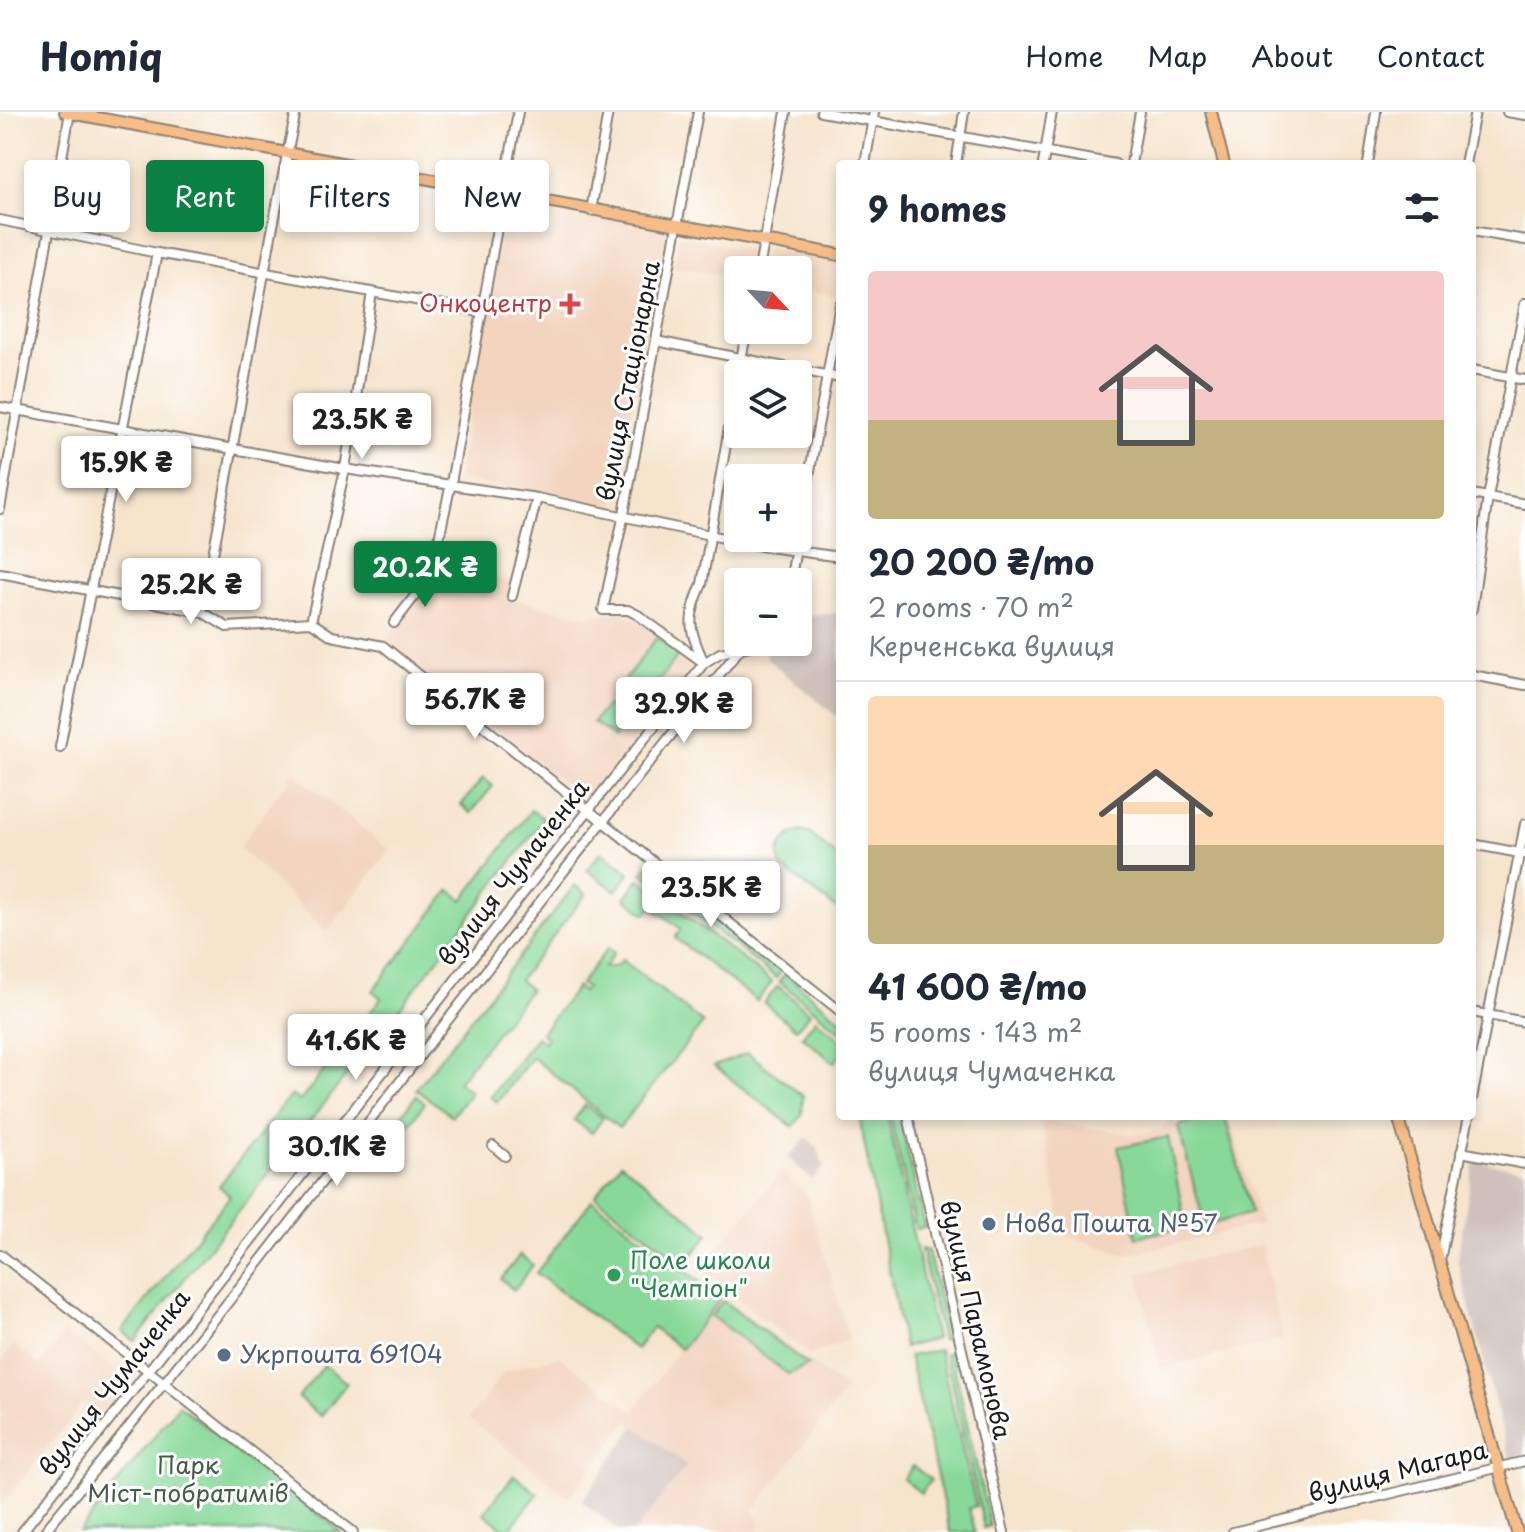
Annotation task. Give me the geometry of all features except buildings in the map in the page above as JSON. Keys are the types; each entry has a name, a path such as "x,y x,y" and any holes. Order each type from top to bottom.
{"main road":[{"path":"68,112 435,181"},
{"path":"1211,112 1223,160"},
{"path":"549,203 836,254"},
{"path":"1399,1120 1517,1532"}],"street":[{"path":"60,160 68,112"},
{"path":"202,612 234,449 262,272 296,112"},
{"path":"509,160 518,112"},
{"path":"591,211 608,112"},
{"name":"вулиця Стаціонарна","path":"698,112 624,514 603,610 628,610 638,615 704,663"},
{"path":"762,256 786,112"},
{"path":"821,112 873,117 1091,160"},
{"path":"957,160 964,112"},
{"path":"1043,160 1052,112"},
{"path":"1132,160 1140,112"},
{"path":"1369,160 1376,112"},
{"path":"1466,160 1475,112"},
{"path":"1507,112 1525,115"},
{"path":"866,160 873,117"},
{"path":"0,220 24,226"},
{"path":"0,509 47,232"},
{"path":"52,232 481,312"},
{"path":"394,623 431,575 451,483 496,232"},
{"path":"1476,232 1525,240"},
{"path":"60,747 157,253"},
{"path":"311,622 345,469 372,292"},
{"path":"1476,581 1488,497 1525,303"},
{"path":"811,464 836,326"},
{"path":"656,341 741,360 744,344"},
{"path":"1476,371 1525,380"},
{"path":"812,373 836,377"},
{"path":"0,407 345,469 537,498 724,535"},
{"path":"724,448 702,584 689,623 704,663 724,652"},
{"path":"1476,495 1525,504"},
{"path":"512,596 537,498"},
{"path":"803,552 836,556"},
{"path":"0,573 202,612 227,627 311,622 332,636 383,646 836,1008"},
{"name":"вулиця Чумаченка","path":"44,1532 165,1384 602,821 734,656"},
{"name":"вулиця Чумаченка","path":"22,1532 704,663"},
{"path":"1476,676 1525,685"},
{"path":"1476,1078 1522,854 1525,824"},
{"path":"1476,845 1522,854"},
{"path":"1476,1013 1525,1022"},
{"name":"вулиця Парамонова","path":"909,1120 1004,1532"},
{"path":"1439,1265 1468,1120"},
{"path":"493,1146 505,1156"},
{"path":"1461,1152 1525,1164"},
{"path":"0,1254 353,1532"},
{"name":"вулиця Магара","path":"1233,1532 1525,1461"}],"shaded area":[{"name":"Онкоцентр","path":"549,208 667,229 613,507 457,479 500,232 549,232"},
{"path":"679,236 757,252 756,256 724,256 724,275 673,266"},
{"path":"767,248 812,256 766,256"},
{"path":"812,256 836,260 836,296 812,291"},
{"path":"435,568 514,581 510,599 585,616 621,612 652,626 694,664 590,796 582,797 386,642"},
{"path":"836,613 836,716 767,656 812,656 812,615"},
{"path":"294,773 389,850 327,932 239,847"},
{"path":"1169,1120 1230,1120 1261,1224 1127,1255 1064,1234 1041,1121 1134,1134 1159,1131"},
{"path":"807,1137 817,1147 824,1167 812,1180 788,1158"},
{"path":"1474,1161 1525,1170 1525,1455 1510,1459 1457,1260"},
{"path":"781,1172 807,1195 849,1340 809,1355 700,1268"},
{"path":"1261,1245 1283,1340 1160,1368 1138,1273"},
{"path":"693,1276 846,1389 752,1513 760,1519 759,1532 635,1532 687,1465 628,1421 569,1497 469,1419 504,1372 559,1356 633,1412 680,1349 652,1327"},
{"path":"65,1332 128,1381 101,1415 84,1402 0,1507 0,1363 14,1345 40,1365"},
{"path":"635,1426 687,1465 635,1532 620,1532 582,1501"}],"green space":[{"path":"657,637 679,654 633,715 611,698"},
{"path":"607,705 627,720 614,737 593,722"},
{"path":"483,778 493,786 471,813 461,805"},
{"path":"531,810 544,819 398,1011 135,1341 122,1331 230,1196 219,1186 291,1095 300,1101 372,1010 381,998 373,991 450,890 463,900"},
{"path":"801,831 810,834 836,856 836,908 781,867 780,849 789,836"},
{"path":"601,852 630,873 616,891 587,870"},
{"path":"648,866 782,970 776,978 642,873"},
{"path":"639,879 772,982 757,1001 675,938 681,929 652,907 646,914 625,898"},
{"path":"575,885 586,894 519,980 530,989 458,1082 471,1092 452,1116 416,1089"},
{"path":"608,948 614,953 604,968 617,966 622,960 703,1023 619,1128 532,1057 497,1102 490,1097 536,1037 544,1042 547,1038 541,1033 577,987 583,992 586,988 580,984"},
{"path":"785,974 836,1016 836,1028 779,981"},
{"path":"778,986 810,1013 796,1029 764,1003"},
{"path":"816,1019 836,1036 834,1063 802,1036"},
{"path":"748,1053 803,1096 802,1115 793,1127 714,1066"},
{"path":"416,1096 425,1103 409,1125 399,1118"},
{"path":"585,1105 603,1118 592,1133 574,1120"},
{"path":"860,1120 888,1120 936,1339 904,1347"},
{"path":"891,1120 900,1120 925,1227 916,1229"},
{"path":"1198,1120 1226,1120 1251,1213 1205,1226 1178,1126"},
{"path":"1168,1137 1186,1227 1137,1237 1118,1147"},
{"path":"621,1163 709,1234 685,1264 595,1196"},
{"name":"Поле школи \"Чемпіон\"","path":"592,1200 721,1298 681,1349 652,1328 636,1349 536,1273"},
{"path":"921,1249 928,1251 949,1338 942,1340"},
{"path":"520,1255 533,1265 514,1290 501,1279"},
{"path":"723,1301 808,1365 788,1374 711,1316"},
{"path":"939,1350 976,1506 969,1508 975,1532 950,1532 909,1356"},
{"path":"951,1352 990,1526 984,1528 945,1353"},
{"path":"324,1365 347,1383 321,1416 298,1398"},
{"name":"Парк Міст-побратимів","path":"179,1405 341,1532 79,1532"},
{"path":"913,1466 931,1480 921,1493 903,1479"},
{"path":"514,1475 538,1494 507,1532 484,1513"}],"place":[{"name":"Онкоцентр","path":"570,304"},
{"name":"Нова Пошта №57","path":"989,1224"},
{"name":"Поле школи \"Чемпіон\"","path":"614,1275"},
{"name":"Укрпошта 69104","path":"224,1355"}]}
